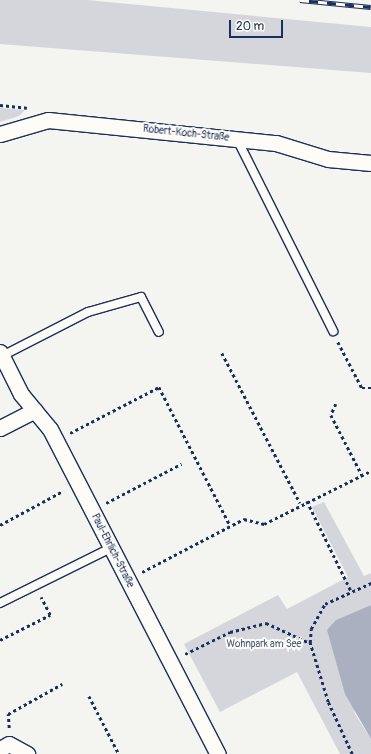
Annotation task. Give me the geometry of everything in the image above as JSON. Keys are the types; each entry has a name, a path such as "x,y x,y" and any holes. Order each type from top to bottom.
{"street":[{"name":"Robert-Koch-Straße","path":"0,134 48,120 276,143 328,159 371,163"},
{"name":"Paul-Ehrlich-Straße","path":"1,354 21,394 35,410 56,440 169,662 218,754"},
{"path":"0,428 35,410"},
{"path":"5,747 27,754"}],"lane":[{"path":"237,139 333,331"},
{"path":"1,354 88,312 141,297 159,332"},
{"path":"0,603 111,548"}],"path":[{"path":"333,331 362,388 371,388"},
{"path":"222,353 300,503"},
{"path":"56,440 159,387 230,525"},
{"path":"336,404 332,415 362,475"},
{"path":"92,511 180,464"},
{"path":"127,580 230,525 244,519 264,524 300,503 371,471"},
{"path":"0,525 78,483"},
{"path":"307,501 351,591"},
{"path":"352,754 335,724 310,643 315,616 325,604 371,583"},
{"path":"0,640 50,615 35,586"},
{"path":"169,662 230,632 266,624 310,643"},
{"path":"5,747 8,714 62,684"},
{"path":"89,696 119,754"}],"green space":[{"path":"0,0 87,0 371,27 371,73 0,44"},
{"path":"0,108 25,110 19,116 0,122"},
{"name":"Wohnpark am See","path":"324,502 364,576 371,573 371,605 336,620 355,714 371,739 371,754 340,754 297,672 220,712 184,644 278,595 287,609 348,577 312,507"}],"water":[{"path":"371,605 371,739 345,694 327,630 336,620"}],"railway":[{"path":"300,0 371,7"}]}
